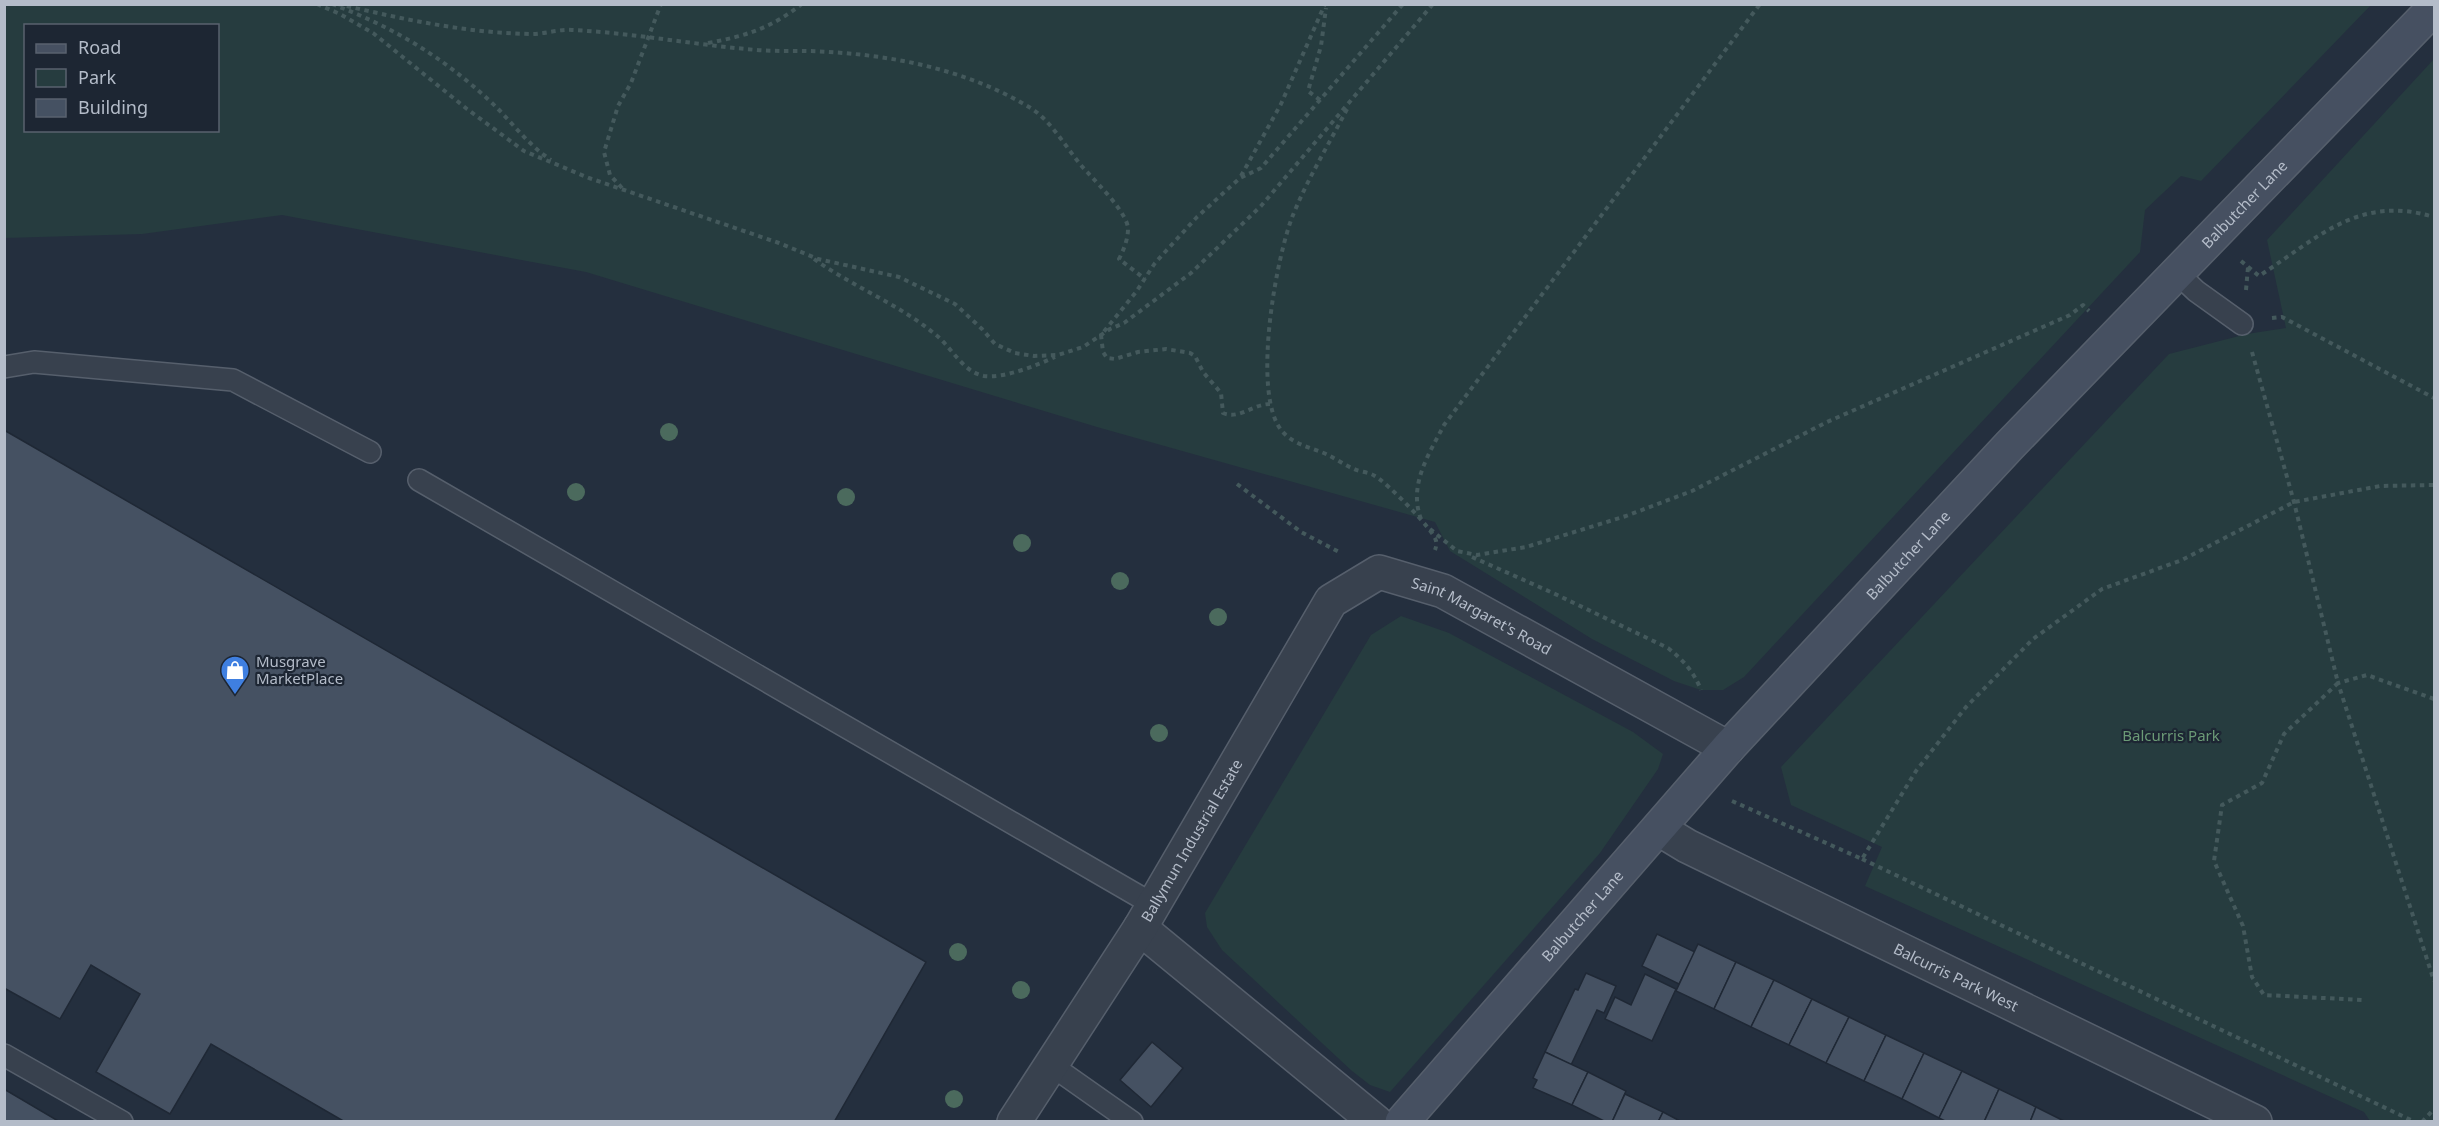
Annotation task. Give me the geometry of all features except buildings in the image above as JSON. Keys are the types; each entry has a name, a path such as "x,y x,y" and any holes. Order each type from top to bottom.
{"street":[{"name":"Balbutcher Lane","path":"1402,1122 1659,830 1728,748 2010,445 2434,8"},
{"name":"Saint Margaret's Road","path":"1379,572 1443,591 1728,748"},
{"name":"Ballymun Industrial Estate","path":"1014,1122 1147,917 1331,601 1379,572"},
{"name":"Balcurris Park West","path":"1659,830 1687,846 2255,1122"},
{"path":"1147,917 1376,1122"}],"lane":[{"path":"2177,273 2196,291 2242,324"},
{"path":"4,367 34,362 233,380 370,452"},
{"path":"419,480 1147,917"},
{"path":"4,1055 122,1122"},
{"path":"1051,1065 1132,1122"}],"path":[{"path":"317,4 373,33 524,151 626,191 780,243 818,259 899,277 955,304 995,344 1015,353 1034,356 1058,355"},
{"path":"332,4 412,40 434,55 493,104 533,148 562,167"},
{"path":"338,4 443,26 533,34 569,29 649,36 702,45 759,50 830,52 902,60 992,86 1032,108 1066,144 1104,191 1128,226 1126,242 1119,259 1145,279"},
{"path":"626,191 610,175 604,152 618,106 631,83 661,4"},
{"path":"702,45 745,37 780,21 802,4"},
{"path":"1320,100 1308,90 1321,46 1326,4"},
{"path":"1240,178 1281,104 1326,4"},
{"path":"1270,404 1259,404 1229,416 1223,413 1221,393 1203,372 1195,356 1166,349 1138,352 1115,359 1107,358 1102,352 1101,335 1145,279 1155,262 1197,217 1240,178 1261,168 1403,4"},
{"path":"809,255 920,322 950,348 968,371 986,377 1026,370 1058,355 1083,347 1133,317 1198,267 1261,206 1433,4"},
{"path":"1421,519 1418,510 1417,481 1444,425 1760,4"},
{"path":"1350,104 1293,215 1278,271 1270,325 1268,387 1272,412 1281,431 1306,448 1323,453 1353,469 1375,475 1430,529 1460,552 1553,592 1668,648 1694,673 1705,700 1689,727"},
{"path":"2240,259 2259,276 2346,219 2378,210 2419,213 2434,217"},
{"path":"1460,552 1477,555 1526,547 1626,516 1681,495 1827,423 2070,315 2083,304 2114,339"},
{"path":"2434,398 2282,316 2242,324 2294,502 2338,683 2434,981"},
{"path":"1237,484 1301,532 1379,572"},
{"path":"1862,858 1916,771 1966,707 2033,639 2102,589 2182,560 2294,502 2380,486 2434,484"},
{"path":"1422,585 1435,553 1437,541 1430,529"},
{"path":"2363,1000 2264,995 2252,977 2242,926 2214,861 2222,805 2262,783 2284,734 2338,683 2367,675 2434,699"},
{"path":"1725,798 1862,858 2415,1122"},
{"path":"2422,1122 2434,1109"}],"green space":[{"path":"5,4 2371,5 2201,181 2181,176 2145,210 2140,252 1744,677 1723,690 1701,690 1674,681 1592,639 1450,551 1435,522 1097,427 586,272 282,215 142,234 5,238"},
{"name":"Balcurris Park","path":"2434,59 2434,1121 2370,1121 2364,1112 1865,886 1882,847 1791,805 1781,767 2169,354 2247,334 2286,328 2267,240"},
{"path":"1401,616 1449,633 1633,732 1663,754 1658,769 1600,853 1390,1092 1370,1085 1352,1071 1222,950 1207,927 1205,913 1371,635"}],"place":[{"name":"Musgrave MarketPlace","path":"235,696"}]}
